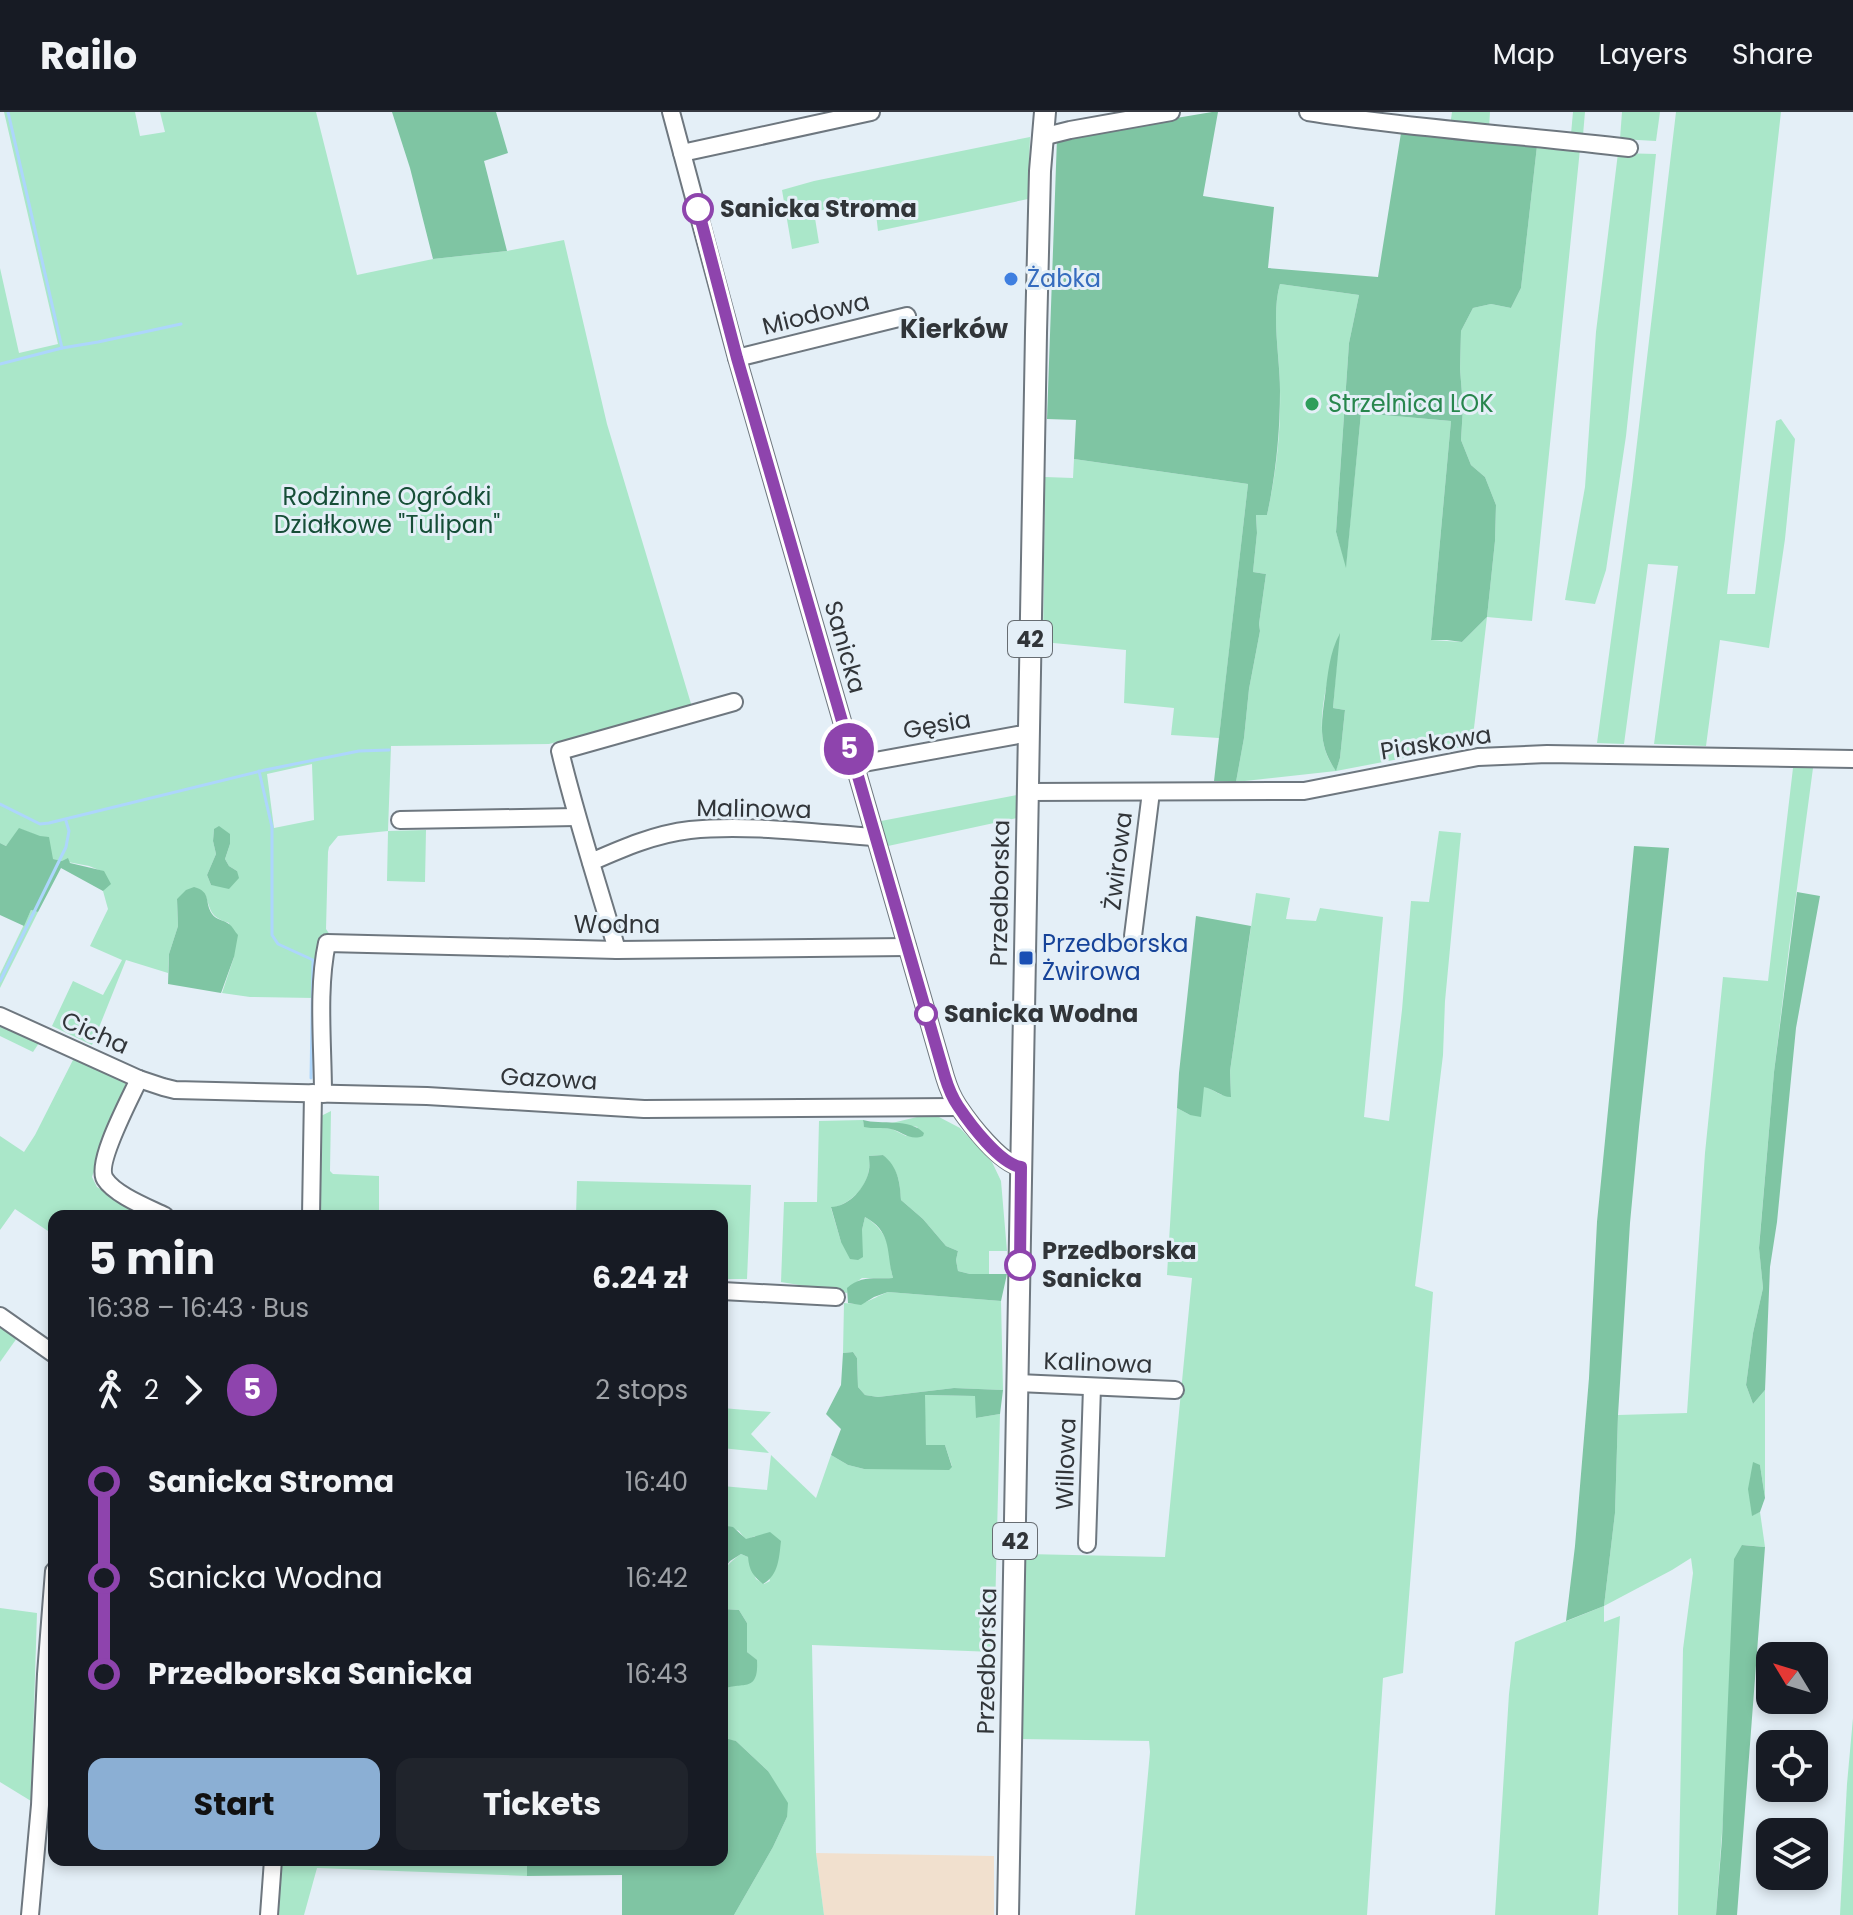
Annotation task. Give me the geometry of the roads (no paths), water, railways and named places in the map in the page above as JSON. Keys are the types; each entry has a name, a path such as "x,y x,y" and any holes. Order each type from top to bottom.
{"main road":[{"name":"Przedborska","path":"1008,1915 1036,333 1045,112"}],"street":[{"name":"Sanicka","path":"671,112 737,358 942,1069 958,1107 973,1126 1005,1160 1021,1167"},
{"path":"682,153 871,112"},
{"path":"1042,137 1171,112"},
{"path":"1308,112 1629,148"},
{"name":"Miodowa","path":"737,358 907,316"},
{"path":"617,950 576,817 560,751 734,702"},
{"name":"Gęsia","path":"853,765 1029,733"},
{"name":"Piaskowa","path":"1028,792 1304,791 1478,757 1547,754 1853,759"},
{"name":"Żwirowa","path":"1133,936 1151,792"},
{"path":"400,820 576,817"},
{"name":"Malinowa","path":"591,862 630,844 689,830 747,829 874,837"},
{"name":"Wodna","path":"318,1094 323,961 327,943 617,950 907,947"},
{"name":"Cicha","path":"0,1016 139,1079 110,1143 102,1173 110,1186 154,1210"},
{"name":"Gazowa","path":"139,1079 175,1090 427,1096 644,1109 958,1107"},
{"path":"311,1210 318,1094"},
{"path":"728,1291 836,1297"},
{"path":"0,1316 48,1350"},
{"name":"Kalinowa","path":"1018,1383 1175,1390"},
{"name":"Willowa","path":"1087,1544 1092,1387"},
{"path":"30,1915 40,1805 48,1648"},
{"path":"269,1915 273,1866"}],"waterway":[{"path":"8,112 62,348"},
{"path":"0,364 181,324"},
{"path":"0,804 40,824 49,823 265,770 359,751 389,750"},
{"path":"259,771 272,827 272,935 278,944 313,960 311,1078"},
{"path":"0,981 66,847 69,831 66,821"}],"place":[{"name":"Sanicka Stroma","path":"698,209"},
{"name":"Żabka","path":"1011,279"},
{"name":"Strzelnica LOK","path":"1312,404"},
{"name":"Przedborska Żwirowa","path":"1026,958"},
{"name":"Sanicka Wodna","path":"926,1014"},
{"name":"Przedborska Sanicka","path":"1020,1265"}],"district":[{"name":"Kierków","path":"954,329"}],"park label":[{"name":"Rodzinne Ogródki Działkowe \"Tulipan\"","path":"387,511"}]}
